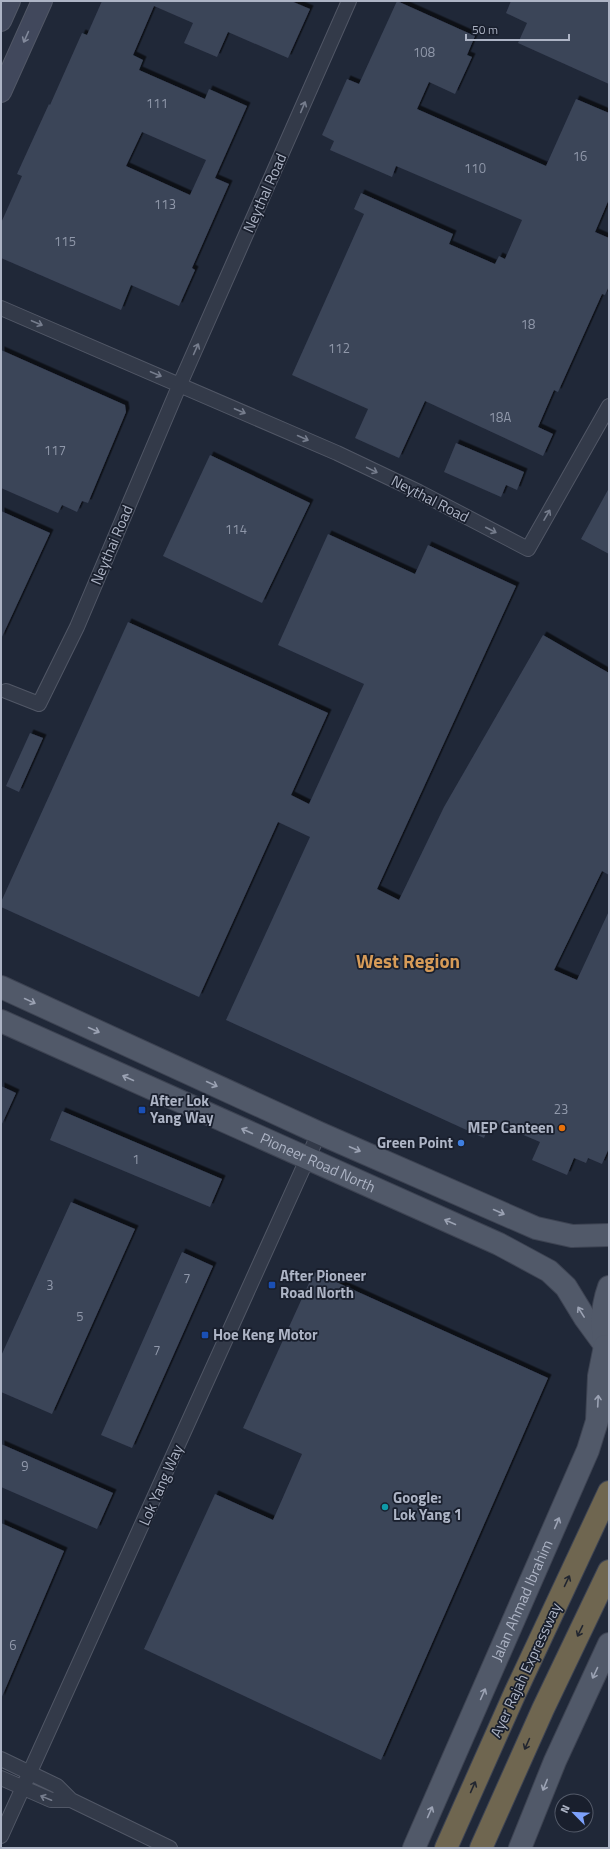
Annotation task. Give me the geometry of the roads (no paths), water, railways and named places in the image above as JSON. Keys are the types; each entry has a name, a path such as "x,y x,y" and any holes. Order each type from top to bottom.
{"highway":[{"name":"Ayer Rajah Expressway","path":"446,1848 515,1693 609,1492"},
{"path":"481,1848 543,1709 609,1570"}],"main road":[{"path":"1,21 10,1"},
{"path":"1,92 42,1"},
{"name":"Pioneer Road North","path":"1,987 319,1134 536,1228 572,1236 609,1235"},
{"name":"Pioneer Road North","path":"1,1021 499,1244 549,1271 566,1287 606,1349"},
{"name":"Jalan Ahmad Ibrahim","path":"414,1848 588,1450 597,1421 599,1376 606,1349 602,1321 605,1297 609,1287"},
{"path":"520,1848 555,1761 609,1644"}],"street":[{"name":"Neythal Road","path":"180,384 349,1"},
{"name":"Neythal Road","path":"1,308 344,456 419,492 528,549 609,406"},
{"name":"Neythai Road","path":"6,691 39,704 77,627 180,384"},
{"name":"Lok Yang Way","path":"1,1836 319,1134"},
{"path":"1,1759 58,1786 71,1800 170,1848"},
{"path":"1,1778 51,1800 71,1800"}],"place":[{"name":"After Lok Yang Way","path":"142,1110"},
{"name":"MEP Canteen","path":"562,1128"},
{"name":"Green Point","path":"461,1143"},
{"name":"After Pioneer Road North","path":"272,1285"},
{"name":"Hoe Keng Motor","path":"205,1335"},
{"name":"Google: Lok Yang 1","path":"385,1507"}],"district":[{"name":"West Region","path":"408,961"}]}
